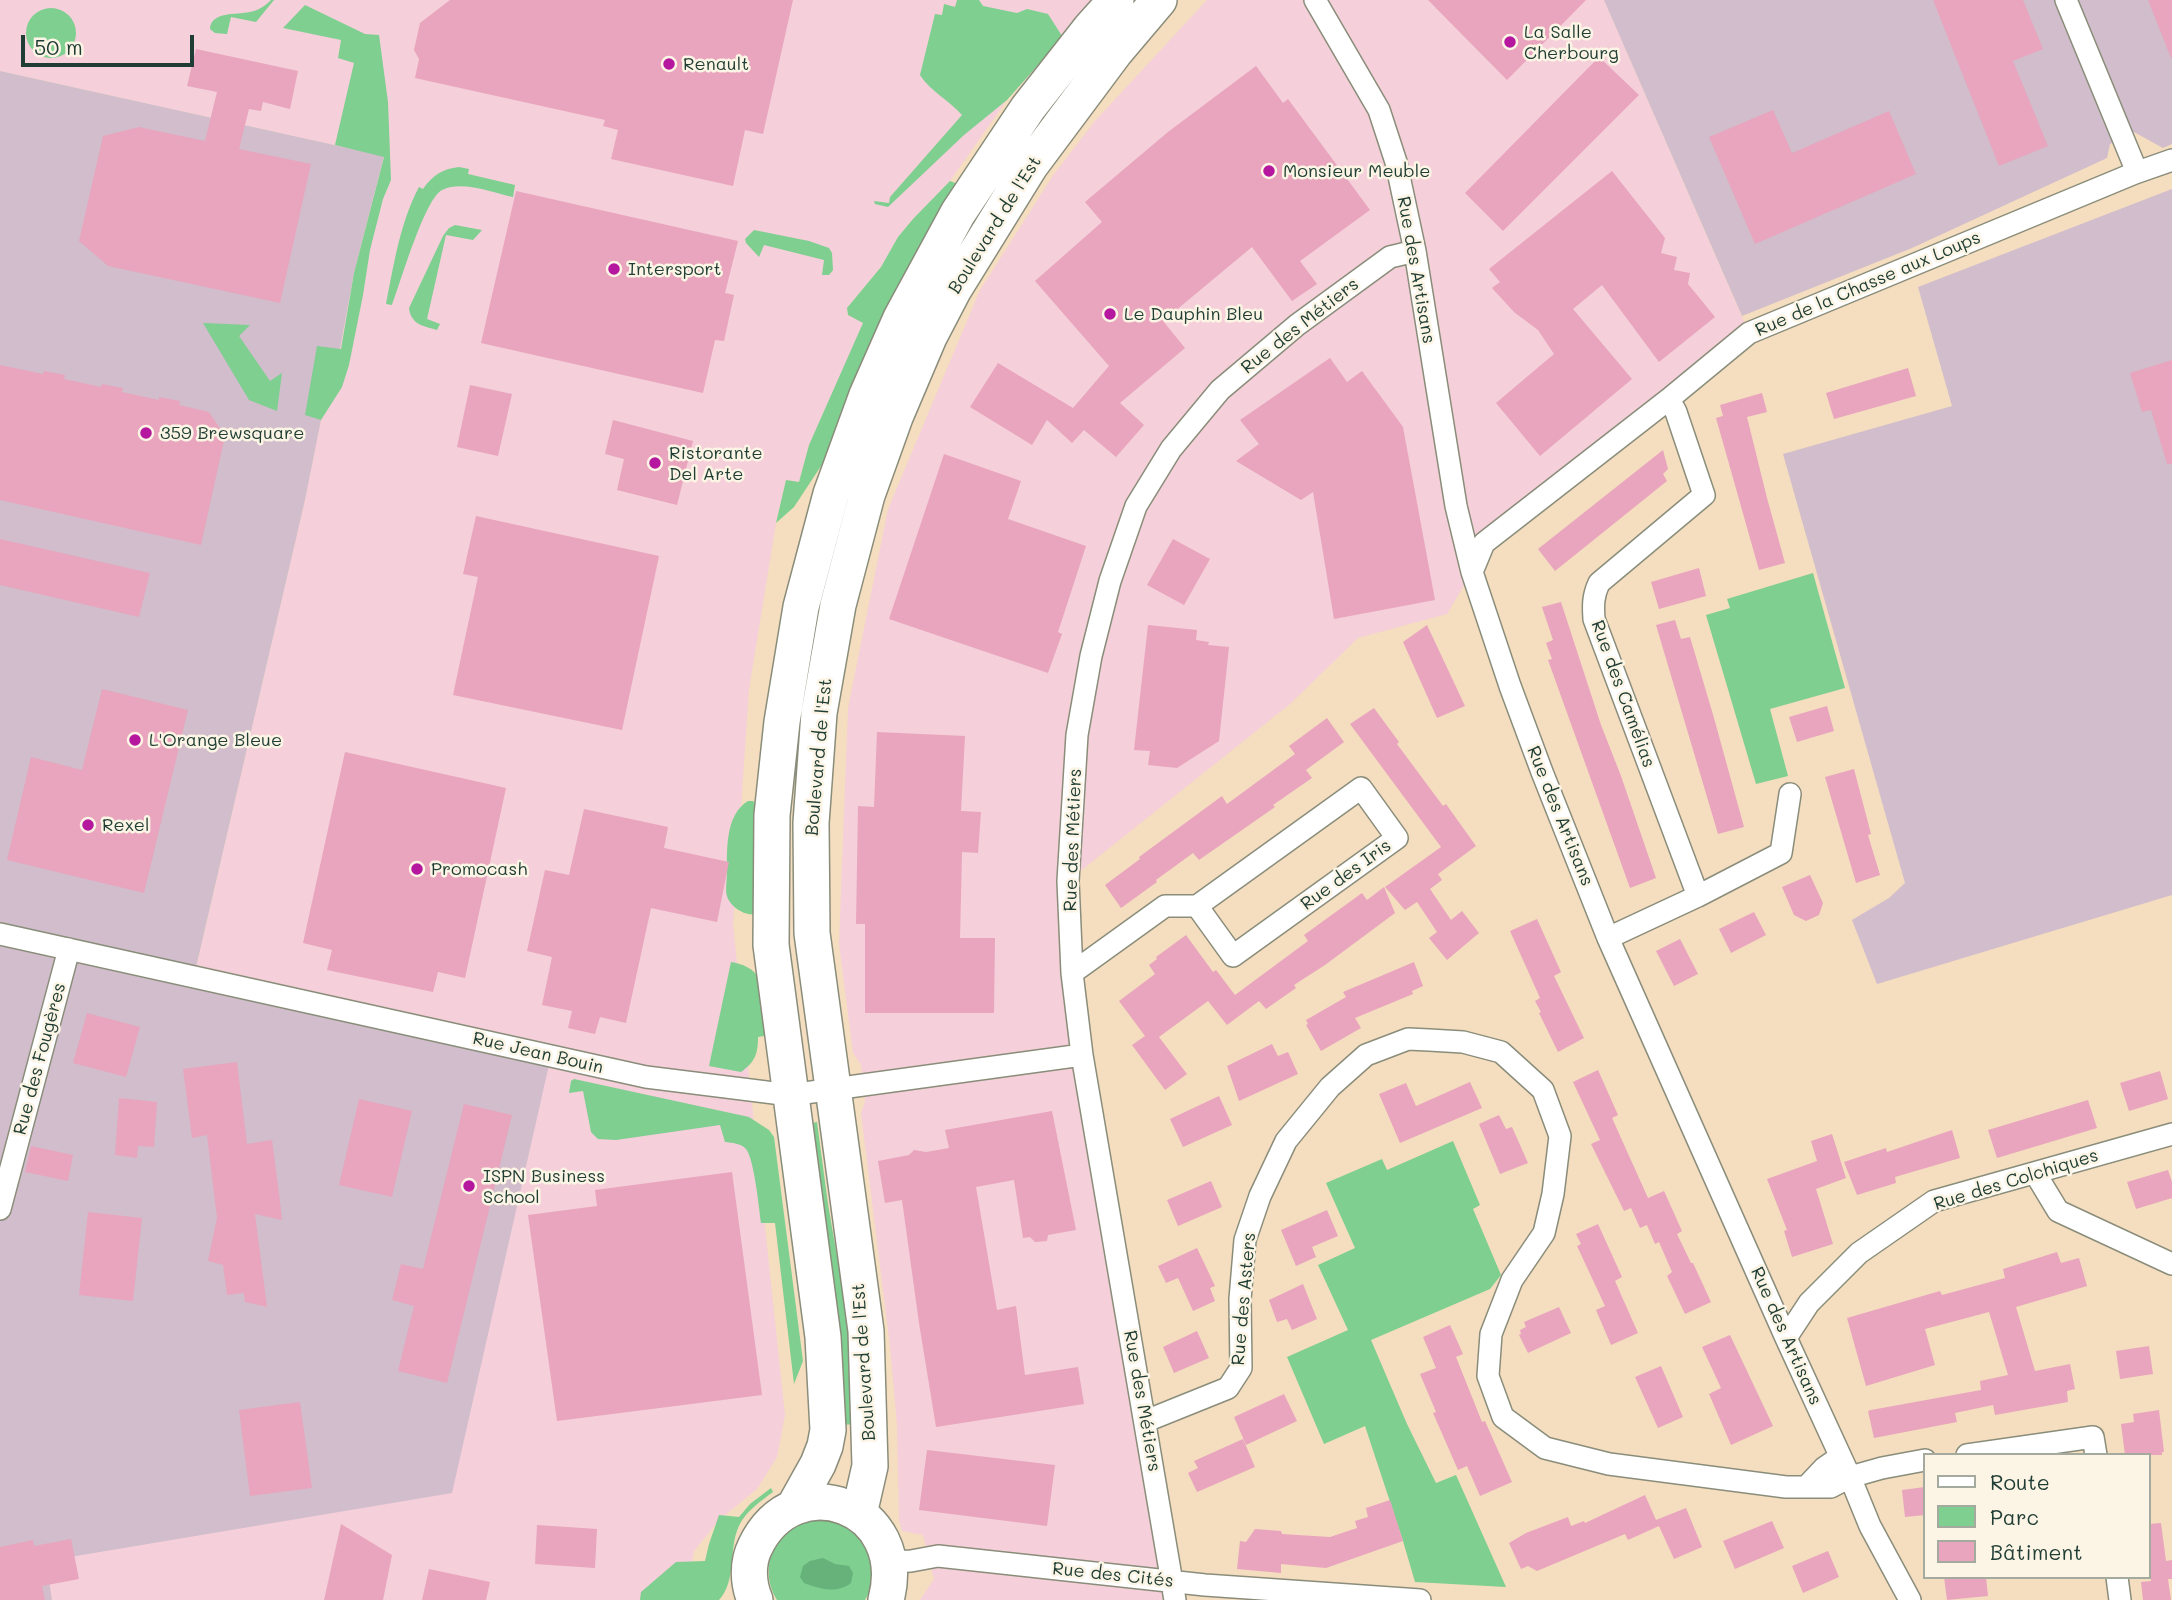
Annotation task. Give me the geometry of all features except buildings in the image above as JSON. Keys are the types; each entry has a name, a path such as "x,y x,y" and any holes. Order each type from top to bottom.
{"main road":[{"name":"Boulevard de l'Est","path":"794,1507 818,1464 828,1430 823,1337 771,946 772,816 782,722 801,607 831,494 867,395 901,318 958,213 1028,108 1116,0"},
{"name":"Boulevard de l'Est","path":"859,1514 870,1466 866,1331 812,933 811,823 819,713 838,605 867,495 895,417 929,337 954,289 1030,166 1115,52 1159,0"},
{"path":"752,1598 749,1573 752,1552 761,1533 776,1518 794,1507 816,1502 839,1505 859,1514 874,1527 884,1543 890,1562 891,1581 886,1600"}],"street":[{"name":"Rue des Artisans","path":"1315,0 1379,110 1396,162 1415,250 1456,506 1472,572 1537,760 1608,938 1870,1526 1910,1600"},
{"path":"2066,0 2137,172"},
{"name":"Rue de la Chasse aux Loups","path":"1472,572 1484,543 1749,333 2137,172 2172,160"},
{"name":"Rue des Métiers","path":"1173,1591 1082,1055 1072,973 1068,881 1077,735 1091,656 1111,581 1136,506 1171,449 1220,390 1297,325 1390,257 1415,250"},
{"name":"Rue des Camélias","path":"1669,399 1676,412 1704,495 1600,583 1592,603 1594,619 1698,897"},
{"name":"Rue des Iris","path":"1361,788 1397,838 1233,956 1197,906 1361,788"},
{"path":"1608,938 1698,897 1781,853 1790,794"},
{"path":"1072,973 1166,906 1197,906"},
{"name":"Rue Jean Bouin","path":"0,934 646,1077 790,1095 1082,1055"},
{"name":"Rue des Fougères","path":"0,1209 69,949"},
{"name":"Rue des Asters","path":"1146,1421 1228,1388 1241,1368 1240,1300 1245,1240 1260,1196 1286,1141 1330,1087 1366,1055 1408,1039 1463,1042 1501,1052 1543,1090 1560,1136 1553,1194 1544,1233 1512,1280 1491,1334 1488,1376 1503,1417 1545,1448 1609,1464 1786,1487 1831,1487 1882,1468 1924,1460"},
{"name":"Rue des Colchiques","path":"1786,1338 1809,1303 1859,1253 1934,1201 2172,1134"},
{"path":"2035,1173 2058,1211 2172,1264"},
{"path":"1981,1453 2093,1437 2096,1453"},
{"path":"1807,1486 1824,1468 1840,1457"},
{"name":"Rue des Cités","path":"890,1562 938,1556 1173,1591 1420,1600"},
{"path":"2117,1579 2120,1600"}],"shaded area":[{"path":"0,0 1094,0 1090,8 1007,100 950,181 898,237 881,267 847,308 848,315 864,323 809,445 799,482 786,480 776,523 749,689 733,925 785,1415 777,1457 757,1489 719,1520 694,1551 684,1600 52,1600 46,1562 194,977 305,500 321,420 340,349 354,273 384,156 0,71"},
{"path":"1207,0 1604,0 1749,333 1492,538 1447,614 1358,638 1290,704 1068,881 1072,973 1175,1600 920,1600 934,1579 923,1535 902,1531 899,1520 897,1425 890,1346 861,1113 865,1102 861,1065 853,1053 839,944 848,708 888,509 980,290 1054,174 1095,121"},
{"path":"1604,0 2172,0 2172,144 2163,148 2134,132 2110,144 2107,158 1912,248 1742,316"},
{"path":"0,71 384,156 354,273 340,349 321,420 305,500 194,976 551,1056 452,1493 46,1561 52,1600 0,1600"},
{"path":"2172,189 2172,895 1877,984 1852,920 1889,898 1905,883 1783,454 1952,406 1918,287"}],"green space":[{"path":"274,0 256,22 231,17 227,34 215,33 210,29 215,19 262,8"},
{"path":"957,0 979,0 983,6 1017,13 1027,9 1048,14 1062,36 1007,100 964,135 888,207 875,204 874,201 889,203 890,197 962,115 920,75 935,14 942,15 944,4 955,7"},
{"path":"305,5 365,34 379,35 388,102 391,180 383,199 370,250 349,365 342,387 321,420 305,415 317,346 341,349 354,273 384,157 335,145 354,63 338,58 341,40 283,28"},
{"path":"51,8 69,15 76,33 69,51 51,58 33,51 26,33 33,15"},
{"path":"459,167 469,169 468,174 515,185 513,197 459,186 442,190 435,196 421,224 392,305 386,304 402,229 419,187 423,189 438,174"},
{"path":"950,181 958,184 871,341 825,460 794,507 776,523 786,480 799,482 809,445 863,323 848,315 847,308 881,267 898,237"},
{"path":"455,225 482,230 473,240 446,235 427,319 440,324 437,330 415,321 409,308 443,236"},
{"path":"754,230 809,241 829,248 833,270 829,275 822,275 824,260 764,245 759,257 745,239"},
{"path":"203,323 250,325 239,336 270,381 282,373 277,411 249,400"},
{"path":"1813,573 1845,688 1770,709 1788,776 1756,784 1706,615 1730,608 1727,599"},
{"path":"753,801 758,807 757,913 753,914 735,908 726,891 731,824 740,807"},
{"path":"731,962 747,967 759,979 770,1035 758,1037 755,1057 741,1072 709,1066"},
{"path":"574,1079 749,1117 769,1130 774,1137 803,1361 794,1384 775,1223 761,1223 754,1172 746,1149 739,1144 725,1142 720,1125 616,1140 598,1139 591,1132 583,1091 569,1093 571,1081"},
{"path":"817,1122 839,1268 851,1318 858,1424 840,1425 807,1124"},
{"path":"1453,1141 1480,1205 1473,1209 1501,1275 1490,1289 1371,1340 1436,1483 1456,1475 1506,1587 1415,1582 1365,1426 1324,1444 1287,1357 1348,1330 1318,1265 1355,1248 1326,1183 1382,1159 1387,1170"},
{"path":"771,1488 773,1492 751,1509 741,1522 734,1541 731,1573 725,1592 719,1600 640,1600 641,1592 676,1562 705,1561 719,1515 739,1517 750,1504"},
{"path":"821,1518 848,1526 860,1536 872,1573 868,1596 865,1600 777,1600 769,1577 771,1554 776,1543 793,1526 806,1520"},
{"path":"823,1558 835,1564 849,1566 853,1573 851,1583 840,1588 822,1589 804,1583 800,1577 803,1566"}],"place":[{"name":"La Salle Cherbourg","path":"1510,42"},
{"name":"Renault","path":"669,64"},
{"name":"Monsieur Meuble","path":"1269,171"},
{"name":"Intersport","path":"614,269"},
{"name":"Le Dauphin Bleu","path":"1110,314"},
{"name":"359 Brewsquare","path":"146,433"},
{"name":"Ristorante Del Arte","path":"655,463"},
{"name":"L'Orange Bleue","path":"135,740"},
{"name":"Rexel","path":"88,825"},
{"name":"Promocash","path":"417,869"},
{"name":"ISPN Business School","path":"469,1186"}]}
